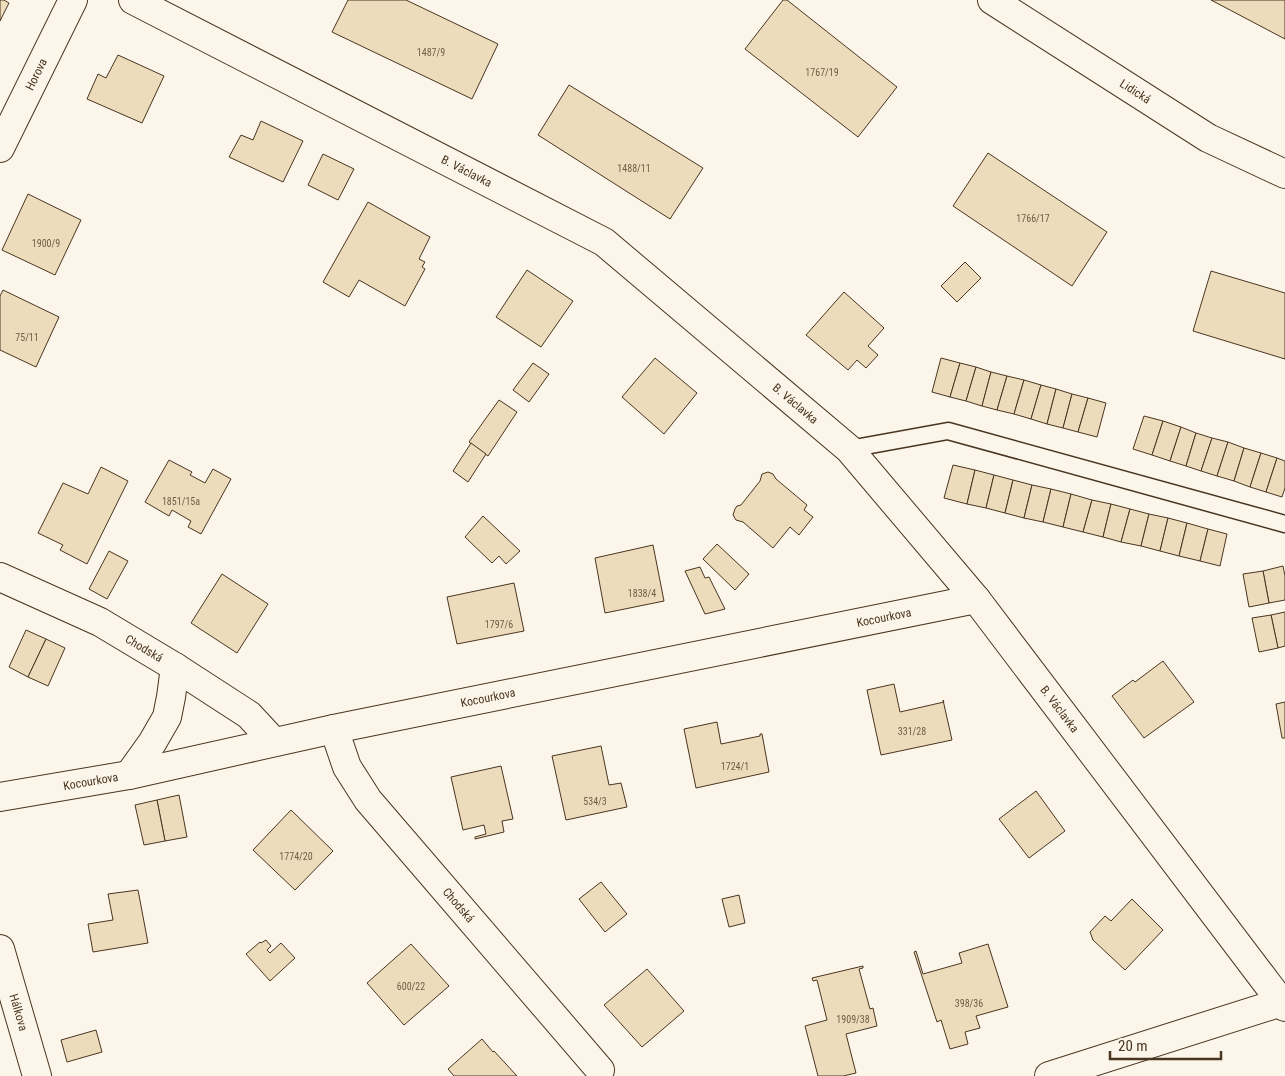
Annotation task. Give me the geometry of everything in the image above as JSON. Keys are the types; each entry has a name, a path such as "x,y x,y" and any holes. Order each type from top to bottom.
{"street":[{"name":"Horova","path":"0,148 73,0"},
{"name":"B. Václavka","path":"133,0 604,242 848,449 976,599 1284,1003"},
{"name":"Lidická","path":"992,0 1208,138 1285,174"},
{"name":"Chodská","path":"0,577 100,622 175,667 249,715 274,742"},
{"name":"Kocourkova","path":"0,798 129,775 334,729 976,599"},
{"path":"129,775 152,744 167,717 175,667"},
{"name":"Chodská","path":"334,729 347,767 368,800 600,1070"},
{"name":"Hálkova","path":"0,949 38,1076"},
{"path":"1048,1076 1284,1003"}],"lane":[{"path":"848,449 948,431 1285,524"}],"building":[{"path":"0,0 9,3 0,21"},
{"path":"348,0 406,0 498,44 472,99 332,32"},
{"path":"783,0 787,0 897,87 858,137 745,49"},
{"path":"1211,0 1285,0 1285,39"},
{"path":"118,55 164,76 142,123 87,99 98,74 106,78"},
{"path":"569,85 703,168 670,219 538,135"},
{"path":"261,121 303,141 283,182 229,157 241,135 253,140"},
{"path":"988,153 1107,232 1072,286 953,206"},
{"path":"323,154 354,169 338,200 308,185"},
{"path":"28,194 81,220 55,275 2,250"},
{"path":"368,202 430,237 419,259 425,262 422,267 425,269 405,306 359,280 349,297 323,282"},
{"path":"965,262 981,278 957,302 941,286"},
{"path":"527,270 573,301 541,347 496,317"},
{"path":"1211,271 1285,293 1285,359 1193,331"},
{"path":"3,290 59,317 36,367 0,350 0,296"},
{"path":"844,292 884,328 868,346 878,355 866,368 857,360 848,370 806,335"},
{"path":"655,358 697,393 664,434 622,397"},
{"path":"941,358 960,363 950,397 932,392"},
{"path":"533,363 549,374 529,402 513,390"},
{"path":"960,363 976,367 966,401 950,397"},
{"path":"976,367 991,372 982,406 966,401"},
{"path":"991,372 1007,376 997,410 982,406"},
{"path":"1007,376 1024,380 1014,414 997,410"},
{"path":"1024,380 1041,385 1031,419 1014,414"},
{"path":"1041,385 1056,389 1047,424 1031,419"},
{"path":"1056,389 1072,394 1063,428 1047,424"},
{"path":"1072,394 1088,398 1078,432 1063,428"},
{"path":"1088,398 1106,403 1097,437 1078,432"},
{"path":"499,400 517,412 488,456 469,442"},
{"path":"1144,416 1163,421 1152,455 1133,449"},
{"path":"1163,421 1181,427 1170,461 1152,455"},
{"path":"1181,427 1196,433 1186,466 1170,461"},
{"path":"1196,433 1212,438 1201,471 1186,466"},
{"path":"1212,438 1228,442 1217,476 1201,471"},
{"path":"1228,442 1244,448 1234,481 1217,476"},
{"path":"471,443 486,454 468,482 453,471"},
{"path":"1244,448 1261,453 1250,487 1234,481"},
{"path":"1261,453 1277,458 1266,492 1250,487"},
{"path":"1277,458 1285,461 1285,488 1282,497 1266,492"},
{"path":"169,460 192,472 190,475 205,483 213,469 231,479 201,534 188,527 191,521 172,510 169,516 145,502"},
{"path":"953,465 975,470 967,504 944,498"},
{"path":"101,467 128,481 87,564 60,550 63,545 38,533 63,483 88,494"},
{"path":"975,470 994,475 986,508 967,504"},
{"path":"768,472 773,474 776,479 807,505 804,510 813,517 799,535 790,527 773,548 743,522 736,520 733,515 737,506 741,505 760,481 762,474"},
{"path":"994,475 1013,480 1005,513 986,508"},
{"path":"1013,480 1032,485 1024,518 1005,513"},
{"path":"1032,485 1051,489 1043,522 1024,518"},
{"path":"1051,489 1071,494 1063,527 1043,522"},
{"path":"1071,494 1092,500 1083,532 1063,527"},
{"path":"1092,500 1111,504 1103,537 1083,532"},
{"path":"1111,504 1130,509 1121,542 1103,537"},
{"path":"1130,509 1149,514 1141,546 1121,542"},
{"path":"1149,514 1168,518 1160,551 1141,546"},
{"path":"483,516 520,551 506,564 499,556 492,563 465,537"},
{"path":"1168,518 1187,523 1179,556 1160,551"},
{"path":"1187,523 1208,529 1200,561 1179,556"},
{"path":"1208,529 1227,534 1220,566 1200,561"},
{"path":"717,544 749,574 735,590 703,559"},
{"path":"653,545 664,601 605,613 595,558"},
{"path":"109,551 128,561 107,599 89,589"},
{"path":"1283,566 1285,600 1269,603 1263,571"},
{"path":"700,567 705,578 709,577 725,609 705,614 685,571"},
{"path":"1263,571 1269,603 1249,607 1243,574"},
{"path":"222,574 268,604 237,653 191,623"},
{"path":"514,583 524,631 457,644 447,597"},
{"path":"1285,612 1285,646 1278,648 1271,615"},
{"path":"1271,615 1278,648 1259,652 1252,618"},
{"path":"26,630 46,639 28,677 9,667"},
{"path":"46,639 65,648 48,686 28,677"},
{"path":"1163,661 1194,702 1144,738 1112,696"},
{"path":"894,684 900,712 943,702 952,740 881,755 867,690"},
{"path":"1285,702 1285,738 1282,738 1276,704"},
{"path":"717,722 721,744 762,734 769,772 696,788 684,729"},
{"path":"601,746 609,785 621,783 627,807 566,820 552,756"},
{"path":"501,766 513,819 502,821 504,832 475,839 475,837 486,834 484,825 463,830 451,777"},
{"path":"1036,791 1065,831 1029,858 999,819"},
{"path":"179,795 187,837 165,841 157,800"},
{"path":"157,800 165,841 144,845 135,805"},
{"path":"291,810 333,851 295,890 253,850"},
{"path":"601,882 627,914 605,932 579,899"},
{"path":"138,890 148,943 93,952 88,924 113,920 108,894"},
{"path":"739,895 745,923 729,927 722,899"},
{"path":"1132,899 1163,930 1125,970 1093,940 1090,932 1105,916 1111,921"},
{"path":"266,940 271,946 267,950 270,953 281,943 295,958 270,981 246,954 260,942"},
{"path":"411,944 449,986 404,1025 367,983"},
{"path":"988,944 1008,1007 976,1016 980,1028 965,1032 968,1044 950,1049 941,1020 937,1022 914,952 916,951 923,974 962,963 959,953"},
{"path":"863,966 863,968 859,969 870,1009 873,1008 877,1026 846,1034 856,1073 843,1076 818,1076 805,1026 827,1020 817,980 813,981 812,978"},
{"path":"647,969 684,1011 642,1047 604,1005"},
{"path":"96,1030 102,1052 67,1062 61,1040"},
{"path":"482,1039 517,1076 454,1076 448,1069"}]}
